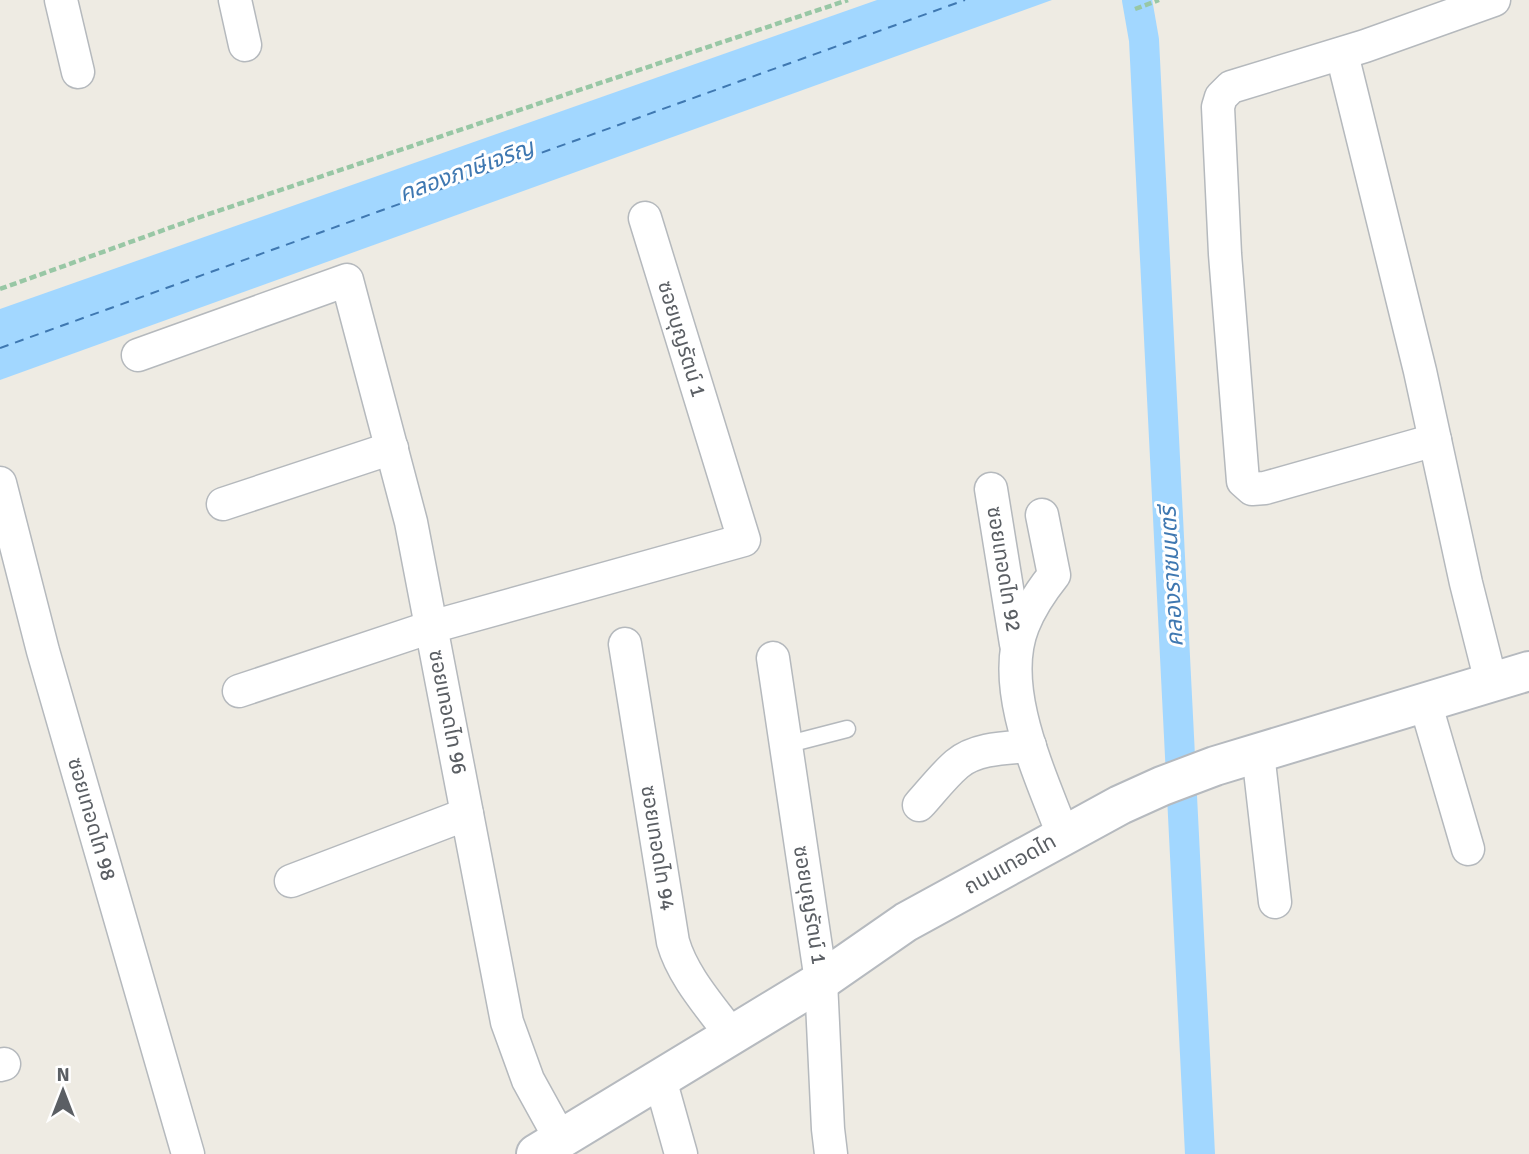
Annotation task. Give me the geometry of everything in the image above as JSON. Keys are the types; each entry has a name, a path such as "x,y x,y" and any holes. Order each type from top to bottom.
{"main road":[{"name":"ถนนเทอดไท","path":"548,1146 821,981 906,922 1063,835 1163,786 1215,766 1529,671"}],"street":[{"path":"61,0 78,72"},
{"path":"235,0 246,45"},
{"path":"1435,440 1265,488 1252,489 1243,481 1225,254 1218,107 1221,97 1231,87 1342,54 1494,0"},
{"path":"1342,54 1491,682"},
{"name":"ซอยบุญรัตน์ 1","path":"431,627 744,540 645,218"},
{"name":"ซอยเทอดไท 96","path":"138,355 347,280 411,522 507,1022 548,1146"},
{"path":"223,503 392,448"},
{"name":"ซอยเทอดไท 98","path":"0,483 43,651 188,1154"},
{"name":"ซอยเทอดไท 92","path":"991,489 1017,649"},
{"name":"ซอยเทอดไท 92","path":"1042,515 1054,575 1041,591 1022,626 1015,676 1025,731 1063,835"},
{"path":"239,691 431,627"},
{"name":"ซอยเทอดไท 94","path":"625,644 673,942 687,974 732,1036"},
{"name":"ซอยบุญรัตน์ 1","path":"773,658 821,981 831,1154"},
{"path":"1425,702 1468,849"},
{"path":"919,805 957,763 974,754 994,749 1030,746"},
{"path":"1258,753 1275,902"},
{"path":"291,881 467,814"},
{"path":"660,1079 681,1154"}],"lane":[{"path":"785,745 847,729"}],"path":[{"path":"0,289 197,218 848,0"},
{"path":"1135,9 1158,0"}],"water":[{"name":"คลองภาษีเจริญ","path":"877,0 1052,0 0,380 0,309"}],"waterway":[{"name":"คลองราชมนตรี","path":"1137,0 1144,40 1200,1154"}],"ferry route":[{"path":"0,348 965,0"}]}
